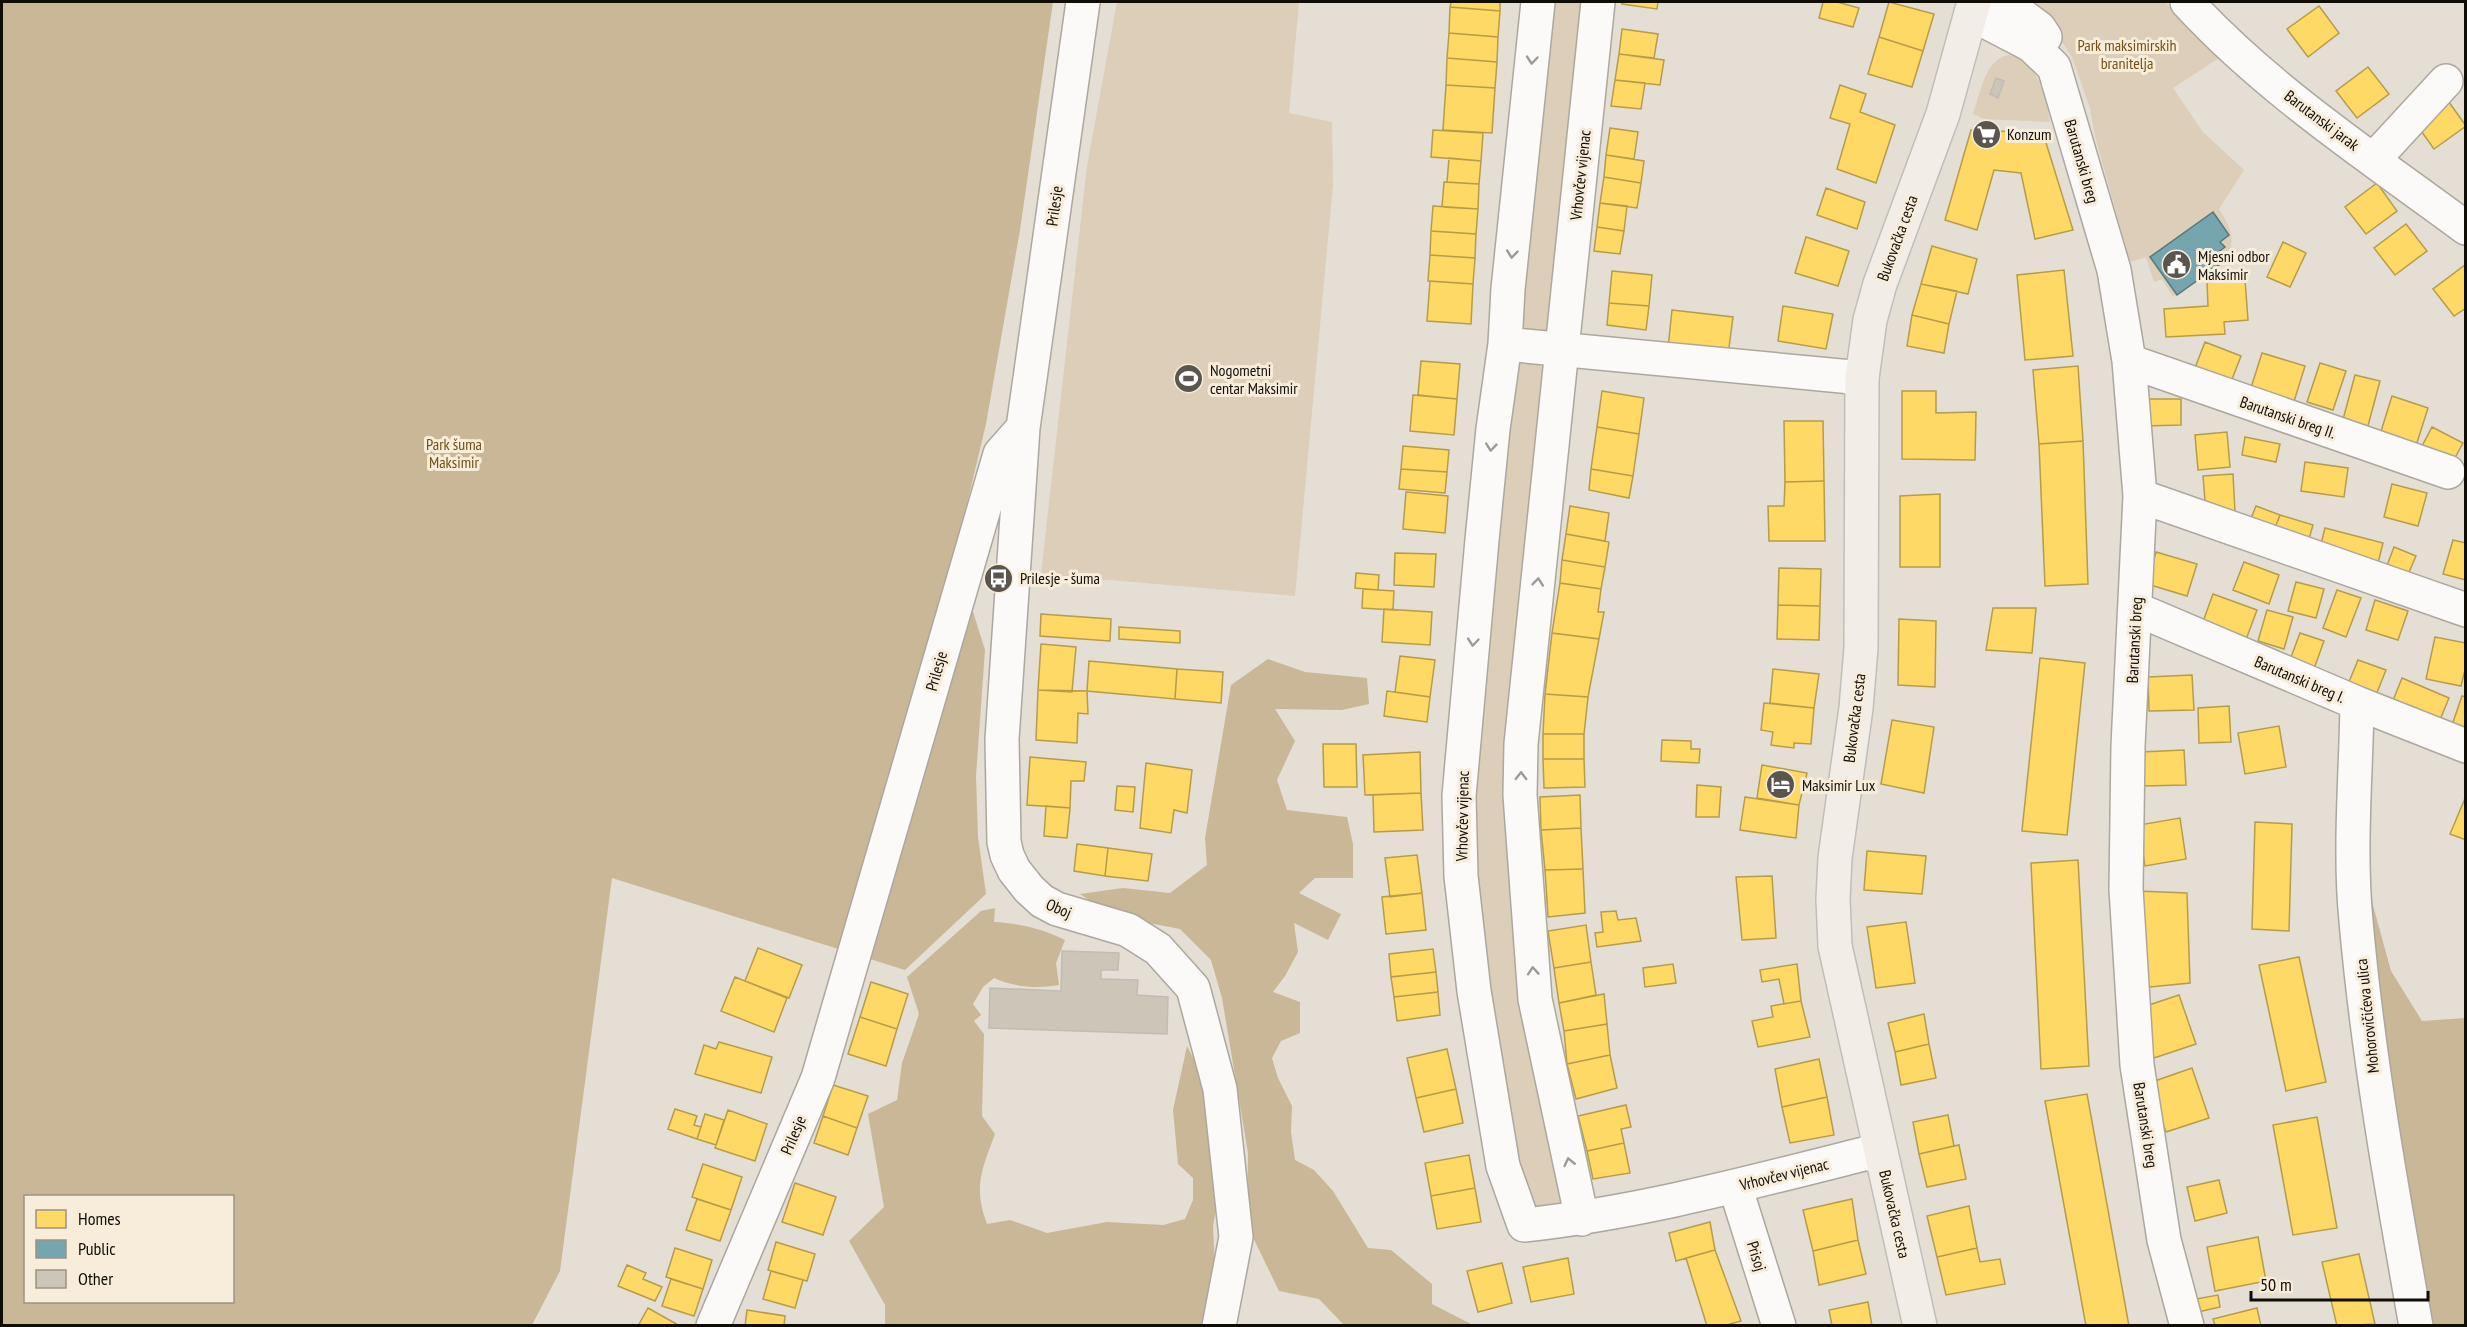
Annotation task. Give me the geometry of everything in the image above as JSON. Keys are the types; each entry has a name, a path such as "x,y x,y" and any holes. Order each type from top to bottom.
{"main road":[{"name":"Bukovačka cesta","path":"1920,1326 1835,946 1834,858 1856,708 1861,648 1862,378 1870,320 1880,284 1943,114 1971,68 1988,6"}],"street":[{"name":"Prilesje","path":"713,1326 818,1078 1000,454 1023,428 1083,2"},
{"name":"Vrhovčev vijenac","path":"1538,2 1508,288 1505,344 1493,429 1459,796 1461,876 1474,991 1503,1166 1524,1225 1582,1219 1735,1186 1880,1150"},
{"name":"Vrhovčev vijenac","path":"1582,1219 1535,999 1520,795 1521,744 1598,2"},
{"name":"Barutanski jarak","path":"2187,2 2243,58 2466,228"},
{"name":"Barutanski breg","path":"1988,6 2043,53 2054,67 2114,270 2129,361 2140,496 2128,746 2126,889 2137,1065 2164,1240 2187,1326"},
{"path":"2374,159 2458,69"},
{"path":"1505,344 1862,378"},
{"name":"Barutanski breg II.","path":"2129,361 2448,472"},
{"name":"Oboj","path":"1023,428 1002,739 1002,802 1007,855 1014,870 1042,901 1057,909 1128,930 1158,949 1193,988 1220,1089 1236,1237 1222,1324"},
{"path":"2140,496 2466,610"},
{"name":"Barutanski breg I.","path":"2136,609 2357,703 2466,746"},
{"name":"Mohorovičićeva ulica","path":"2357,703 2354,864 2356,920 2366,1028 2416,1326"},
{"name":"Prisoj","path":"1735,1186 1779,1326"}],"green space":[{"name":"Park šuma Maksimir","path":"2,2 1053,2 1020,230 986,424 955,554 985,650 976,776 978,837 986,894 905,970 612,878 560,1271 532,1325 2,1326"},
{"name":"Nogometni centar Maksimir","path":"1117,2 1299,2 1289,113 1332,122 1333,185 1295,596 1041,574 1087,166"},
{"path":"1546,2 1589,2 1552,331 1530,337 1516,325"},
{"name":"Park maksimirskih branitelja","path":"2025,2 2165,2 2219,58 2173,88 2203,132 2244,170 2219,209 2229,227 2231,241 2229,252 2215,269 2177,295 2173,297 2162,279 2154,282 2146,257 2130,262 2095,136 2090,108 2072,57 2047,19"},
{"path":"2010,55 2020,58 2034,72 2043,92 2050,122 1984,119 1973,114 1989,70 2002,57"},
{"path":"1535,362 1548,372 1514,738 1563,1200 1552,1210 1526,1206 1499,1090 1469,805 1516,367 1524,363"},
{"path":"1268,659 1305,672 1367,678 1369,704 1342,710 1275,709 1295,741 1277,780 1287,810 1347,817 1353,844 1353,878 1315,878 1299,893 1341,914 1328,940 1294,923 1298,952 1273,992 1300,1002 1300,1033 1281,1041 1272,1058 1278,1078 1292,1106 1291,1132 1295,1160 1314,1170 1333,1191 1368,1248 1391,1250 1432,1284 1432,1304 1473,1325 1344,1325 1319,1299 1279,1291 1247,1225 1248,1153 1222,998 1211,960 1180,929 1112,916 1080,894 1123,888 1170,893 1207,865 1205,838 1231,685"},
{"path":"2365,876 2391,971 2422,1021 2465,1018 2465,1325 2425,1325 2391,1129"},
{"path":"995,908 994,922 1030,927 1065,940 1056,963 1059,985 1026,986 994,978 983,987 973,1004 981,1015 974,1021 984,1034 982,1116 995,1134 983,1168 980,1188 987,1224 1010,1220 1047,1233 1107,1222 1163,1225 1185,1219 1193,1200 1193,1178 1178,1164 1173,1110 1187,1046 1203,1077 1219,1193 1213,1226 1216,1289 1201,1325 885,1325 885,1305 849,1241 884,1207 868,1114 897,1100 902,1063 919,1014 907,977 981,911"}],"building: Homes":[{"path":"1451,2 1500,2 1500,11 1450,7"},
{"path":"1622,2 1658,2 1657,9 1622,4"},
{"path":"1823,2 1837,2 1859,8 1853,27 1819,18"},
{"path":"1889,2 1934,14 1923,51 1879,37"},
{"path":"2319,6 2339,33 2308,57 2287,29"},
{"path":"1450,7 1500,11 1498,37 1449,33"},
{"path":"1622,29 1658,34 1654,58 1619,54"},
{"path":"1449,33 1498,37 1497,62 1447,58"},
{"path":"1879,37 1923,51 1912,87 1868,74"},
{"path":"1619,54 1664,60 1660,85 1615,80"},
{"path":"1447,58 1497,62 1495,88 1446,85"},
{"path":"2368,67 2389,94 2357,118 2336,91"},
{"path":"1615,80 1645,83 1641,109 1611,106"},
{"path":"1446,85 1495,88 1492,133 1443,130"},
{"path":"1840,85 1866,94 1860,112 1895,125 1876,183 1837,169 1850,124 1830,118"},
{"path":"2446,98 2466,126 2434,149 2414,121"},
{"path":"1610,128 1638,132 1634,159 1606,155"},
{"path":"1433,130 1483,133 1481,161 1431,157"},
{"path":"1971,130 2043,133 2073,230 2035,239 2021,173 1994,170 1977,230 1945,220"},
{"path":"1606,155 1644,161 1641,183 1604,177"},
{"path":"1449,158 1481,161 1479,184 1447,182"},
{"path":"1604,177 1641,183 1637,208 1600,203"},
{"path":"1444,182 1479,184 1478,209 1442,207"},
{"path":"2377,183 2397,211 2366,234 2345,207"},
{"path":"1826,188 1865,202 1857,229 1817,215"},
{"path":"1600,203 1627,206 1624,231 1597,227"},
{"path":"1433,206 1478,209 1476,234 1431,231"},
{"path":"2406,224 2427,251 2395,275 2374,248"},
{"path":"1597,227 1624,231 1620,254 1594,251"},
{"path":"1431,231 1476,234 1475,258 1430,255"},
{"path":"1806,237 1849,251 1838,286 1795,273"},
{"path":"2283,242 2306,253 2290,287 2267,277"},
{"path":"1932,246 1977,259 1968,294 1921,284"},
{"path":"1430,255 1475,258 1473,284 1428,281"},
{"path":"2465,265 2466,308 2454,316 2433,289"},
{"path":"2064,270 2073,356 2025,360 2017,275"},
{"path":"1612,271 1652,275 1649,306 1609,303"},
{"path":"2245,280 2248,320 2224,322 2225,334 2166,337 2164,309 2208,306 2207,282"},
{"path":"1430,281 1473,284 1471,324 1427,321"},
{"path":"1921,284 1957,291 1949,324 1912,315"},
{"path":"1609,303 1649,306 1646,330 1607,325"},
{"path":"1783,306 1833,314 1826,349 1778,341"},
{"path":"1672,310 1733,317 1728,355 1668,348"},
{"path":"1912,315 1949,324 1944,353 1907,346"},
{"path":"2205,342 2241,356 2229,387 2193,373"},
{"path":"2262,353 2305,366 2292,408 2249,394"},
{"path":"1421,361 1460,364 1457,399 1418,395"},
{"path":"2320,363 2346,371 2333,410 2307,402"},
{"path":"2078,366 2083,441 2039,444 2033,370"},
{"path":"2355,375 2380,381 2366,433 2341,427"},
{"path":"1602,391 1644,398 1639,434 1597,427"},
{"path":"1902,391 1936,391 1936,413 1976,412 1975,460 1902,459"},
{"path":"1413,395 1457,399 1454,435 1410,431"},
{"path":"2392,396 2428,408 2414,452 2378,441"},
{"path":"2144,399 2181,399 2181,425 2144,426"},
{"path":"1784,421 1823,421 1824,481 1785,482"},
{"path":"1597,427 1639,434 1633,476 1591,469"},
{"path":"2432,427 2463,443 2450,467 2419,452"},
{"path":"2227,432 2230,467 2198,470 2195,435"},
{"path":"2245,437 2280,444 2276,462 2242,455"},
{"path":"2083,441 2088,584 2045,586 2039,444"},
{"path":"1403,446 1449,450 1447,472 1401,469"},
{"path":"2305,462 2348,468 2344,497 2301,491"},
{"path":"1401,469 1447,472 1445,493 1399,489"},
{"path":"1591,469 1633,476 1629,498 1589,490"},
{"path":"2233,474 2235,512 2206,513 2203,476"},
{"path":"1824,481 1825,541 1769,541 1768,506 1784,506 1785,482"},
{"path":"2392,484 2427,493 2418,526 2384,517"},
{"path":"1406,492 1448,496 1445,533 1403,529"},
{"path":"1940,494 1940,567 1900,567 1900,496"},
{"path":"1570,506 1609,513 1605,541 1566,534"},
{"path":"2256,506 2280,515 2271,538 2247,528"},
{"path":"2280,515 2313,525 2306,549 2271,538"},
{"path":"2325,528 2383,543 2376,571 2318,556"},
{"path":"1566,534 1609,542 1605,567 1562,560"},
{"path":"2453,540 2466,543 2466,580 2443,574"},
{"path":"2394,547 2416,556 2404,584 2383,576"},
{"path":"2156,552 2197,564 2187,596 2147,584"},
{"path":"1395,553 1436,554 1434,587 1394,585"},
{"path":"1562,560 1605,567 1601,589 1560,583"},
{"path":"2244,562 2279,575 2269,604 2233,590"},
{"path":"1779,568 1821,569 1820,606 1778,605"},
{"path":"1356,573 1379,575 1378,590 1355,588"},
{"path":"2296,582 2324,589 2316,618 2288,611"},
{"path":"1560,583 1601,589 1598,612 1604,612 1599,639 1552,633"},
{"path":"1363,589 1394,591 1393,610 1362,608"},
{"path":"2337,590 2361,598 2346,637 2323,628"},
{"path":"2213,594 2257,610 2244,645 2200,630"},
{"path":"2375,600 2408,611 2398,640 2366,630"},
{"path":"1778,605 1820,606 1819,640 1777,639"},
{"path":"1993,608 2036,608 2032,653 1986,650"},
{"path":"1384,609 1432,612 1430,645 1382,642"},
{"path":"2267,610 2293,617 2284,649 2258,641"},
{"path":"1041,614 1111,619 1110,641 1040,636"},
{"path":"1899,619 1936,621 1935,687 1898,685"},
{"path":"1119,627 1180,631 1180,643 1119,639"},
{"path":"1552,633 1599,639 1588,697 1545,694"},
{"path":"2300,633 2324,641 2311,677 2287,668"},
{"path":"2435,637 2466,643 2466,666 2461,686 2426,679"},
{"path":"1041,644 1076,647 1072,692 1038,690"},
{"path":"1400,656 1435,660 1430,697 1395,692"},
{"path":"2040,658 2085,663 2067,835 2022,831"},
{"path":"2358,660 2386,670 2372,705 2344,694"},
{"path":"1089,661 1177,669 1175,699 1087,691"},
{"path":"1177,669 1223,672 1221,703 1175,699"},
{"path":"1773,669 1819,674 1814,708 1770,703"},
{"path":"2192,675 2194,710 2149,711 2148,677"},
{"path":"2402,678 2449,698 2435,732 2388,713"},
{"path":"1038,690 1087,691 1088,714 1078,713 1077,743 1036,740"},
{"path":"1387,691 1430,697 1427,722 1384,716"},
{"path":"1545,694 1588,697 1584,734 1543,734"},
{"path":"2462,696 2466,697 2466,733 2451,728"},
{"path":"1764,703 1814,708 1811,744 1794,743 1794,748 1771,745 1773,732 1761,730"},
{"path":"2229,706 2231,742 2199,743 2198,708"},
{"path":"1892,720 1934,727 1924,793 1881,784"},
{"path":"2279,726 2286,767 2245,774 2238,733"},
{"path":"1543,734 1584,734 1584,759 1543,759"},
{"path":"1662,740 1691,741 1691,749 1700,749 1699,763 1661,761"},
{"path":"1323,744 1356,744 1357,787 1324,787"},
{"path":"2184,750 2186,785 2142,786 2141,752"},
{"path":"1420,752 1421,793 1365,795 1363,755"},
{"path":"1030,757 1086,762 1084,781 1071,781 1070,808 1027,805"},
{"path":"1543,759 1584,759 1585,787 1544,788"},
{"path":"1146,763 1192,770 1187,813 1174,810 1171,833 1140,828"},
{"name":"Maksimir Lux","path":"1762,765 1807,773 1799,805 1757,798"},
{"path":"1697,785 1721,787 1719,817 1696,817"},
{"path":"1117,786 1135,787 1133,812 1115,810"},
{"path":"1421,793 1423,830 1374,832 1373,795"},
{"path":"1580,795 1581,828 1541,830 1540,797"},
{"path":"2466,796 2466,840 2450,834"},
{"path":"1745,797 1799,805 1796,838 1740,830"},
{"path":"1046,806 1070,808 1067,838 1044,836"},
{"path":"2180,818 2186,859 2145,866 2139,825"},
{"path":"2255,822 2292,824 2289,931 2252,929"},
{"path":"1581,828 1583,869 1545,870 1541,830"},
{"path":"1077,844 1108,848 1105,876 1074,871"},
{"path":"1108,848 1152,854 1148,881 1105,876"},
{"path":"1867,851 1926,856 1922,894 1864,890"},
{"path":"1417,855 1422,893 1390,897 1385,858"},
{"path":"2078,860 2089,1066 2041,1069 2031,863"},
{"path":"1583,869 1585,913 1548,917 1545,870"},
{"path":"1772,876 1776,938 1742,940 1736,877"},
{"path":"2137,891 2187,893 2190,983 2140,988"},
{"path":"1422,893 1426,930 1386,934 1382,897"},
{"path":"1616,911 1618,920 1636,918 1641,941 1597,947 1595,933 1603,932 1601,912"},
{"path":"1906,922 1915,983 1876,988 1867,927"},
{"path":"1586,925 1591,962 1554,968 1548,931"},
{"path":"758,948 802,965 789,998 745,981"},
{"path":"1433,949 1436,972 1391,977 1389,954"},
{"path":"2299,957 2326,1082 2286,1091 2259,965"},
{"path":"1591,962 1596,995 1559,1003 1554,968"},
{"path":"1673,964 1676,983 1645,987 1643,968"},
{"path":"1797,964 1801,1001 1784,1004 1779,979 1762,982 1760,970"},
{"path":"1436,972 1438,992 1394,997 1391,977"},
{"path":"735,977 787,998 774,1032 721,1011"},
{"path":"871,982 908,994 897,1029 860,1017"},
{"path":"1438,992 1440,1015 1397,1021 1394,997"},
{"path":"1604,994 1607,1024 1564,1031 1559,1003"},
{"path":"2179,995 2196,1044 2154,1058 2137,1009"},
{"path":"1801,1001 1810,1037 1758,1047 1752,1021 1773,1017 1771,1006"},
{"path":"1924,1014 1929,1044 1895,1052 1888,1023"},
{"path":"860,1017 897,1029 886,1066 848,1054"},
{"path":"1607,1024 1610,1055 1567,1064 1564,1031"},
{"path":"719,1042 772,1057 761,1093 695,1074 704,1045 716,1049"},
{"path":"1929,1044 1936,1078 1901,1085 1895,1052"},
{"path":"1447,1049 1456,1089 1416,1098 1407,1058"},
{"path":"1610,1055 1617,1088 1576,1099 1567,1064"},
{"path":"1819,1059 1827,1097 1782,1107 1775,1069"},
{"path":"2192,1068 2209,1118 2166,1132 2149,1083"},
{"path":"833,1085 868,1096 857,1128 823,1116"},
{"path":"1456,1089 1463,1123 1424,1132 1416,1098"},
{"path":"2087,1094 2129,1326 2086,1326 2045,1101"},
{"path":"1827,1097 1834,1135 1790,1143 1782,1107"},
{"path":"1626,1105 1631,1127 1621,1129 1624,1143 1587,1151 1578,1116"},
{"path":"675,1109 697,1116 694,1125 701,1127 697,1139 668,1129"},
{"path":"728,1110 767,1124 755,1161 715,1148"},
{"path":"705,1114 724,1120 716,1145 697,1139"},
{"path":"1948,1115 1954,1146 1919,1154 1913,1122"},
{"path":"823,1116 857,1128 848,1155 814,1143"},
{"path":"2317,1117 2337,1228 2293,1235 2273,1125"},
{"path":"1624,1143 1630,1173 1593,1179 1587,1151"},
{"path":"1959,1145 1966,1179 1927,1187 1919,1154"},
{"path":"1469,1155 1475,1188 1431,1196 1425,1163"},
{"path":"703,1164 742,1177 731,1210 692,1197"},
{"path":"2219,1180 2227,1213 2195,1221 2187,1187"},
{"path":"795,1183 836,1197 823,1235 782,1222"},
{"path":"1475,1188 1481,1222 1437,1229 1431,1196"},
{"path":"697,1199 731,1210 720,1241 686,1230"},
{"path":"1852,1199 1858,1240 1813,1251 1803,1210"},
{"path":"1969,1206 1977,1248 1937,1257 1927,1216"},
{"path":"1710,1222 1715,1250 1676,1261 1669,1233"},
{"path":"2258,1237 2266,1281 2215,1291 2207,1247"},
{"path":"1858,1240 1866,1274 1819,1285 1813,1251"},
{"path":"776,1242 815,1254 807,1281 768,1270"},
{"path":"675,1248 712,1260 703,1289 666,1277"},
{"path":"1977,1248 1980,1262 2000,1259 2005,1284 1946,1295 1937,1257"},
{"path":"1715,1250 1741,1321 1723,1326 1707,1326 1686,1258"},
{"path":"2359,1254 2375,1324 2337,1326 2322,1262"},
{"path":"1568,1258 1574,1294 1531,1302 1523,1267"},
{"path":"1502,1263 1512,1303 1478,1312 1467,1271"},
{"path":"627,1265 646,1273 643,1279 662,1287 655,1301 618,1286"},
{"path":"771,1271 803,1280 795,1308 763,1299"},
{"path":"671,1279 703,1289 694,1316 662,1306"},
{"path":"2218,1295 2220,1307 2198,1312 2196,1299"},
{"path":"1868,1302 1872,1326 1832,1326 1829,1310"},
{"path":"648,1308 680,1326 638,1326"},
{"path":"2257,1308 2261,1326 2215,1326 2213,1319"},
{"path":"747,1310 785,1316 784,1326 745,1326"}],"building: Public":[{"path":"2213,212 2229,235 2220,242 2225,247 2217,253 2223,262 2177,295 2150,257"}],"building: Other":[{"path":"1996,78 2004,81 1998,98 1990,94"},
{"path":"1062,951 1119,953 1118,970 1101,970 1101,979 1138,980 1137,995 1168,997 1167,1034 989,1028 990,988 1061,991"}],"place":[{"name":"Konzum","path":"1986,134"},
{"name":"Mjesni odbor Maksimir","path":"2177,265"},
{"name":"Nogometni centar Maksimir","path":"1189,379"},
{"name":"Prilesje - šuma","path":"999,578"},
{"name":"Maksimir Lux","path":"1781,785"}]}
